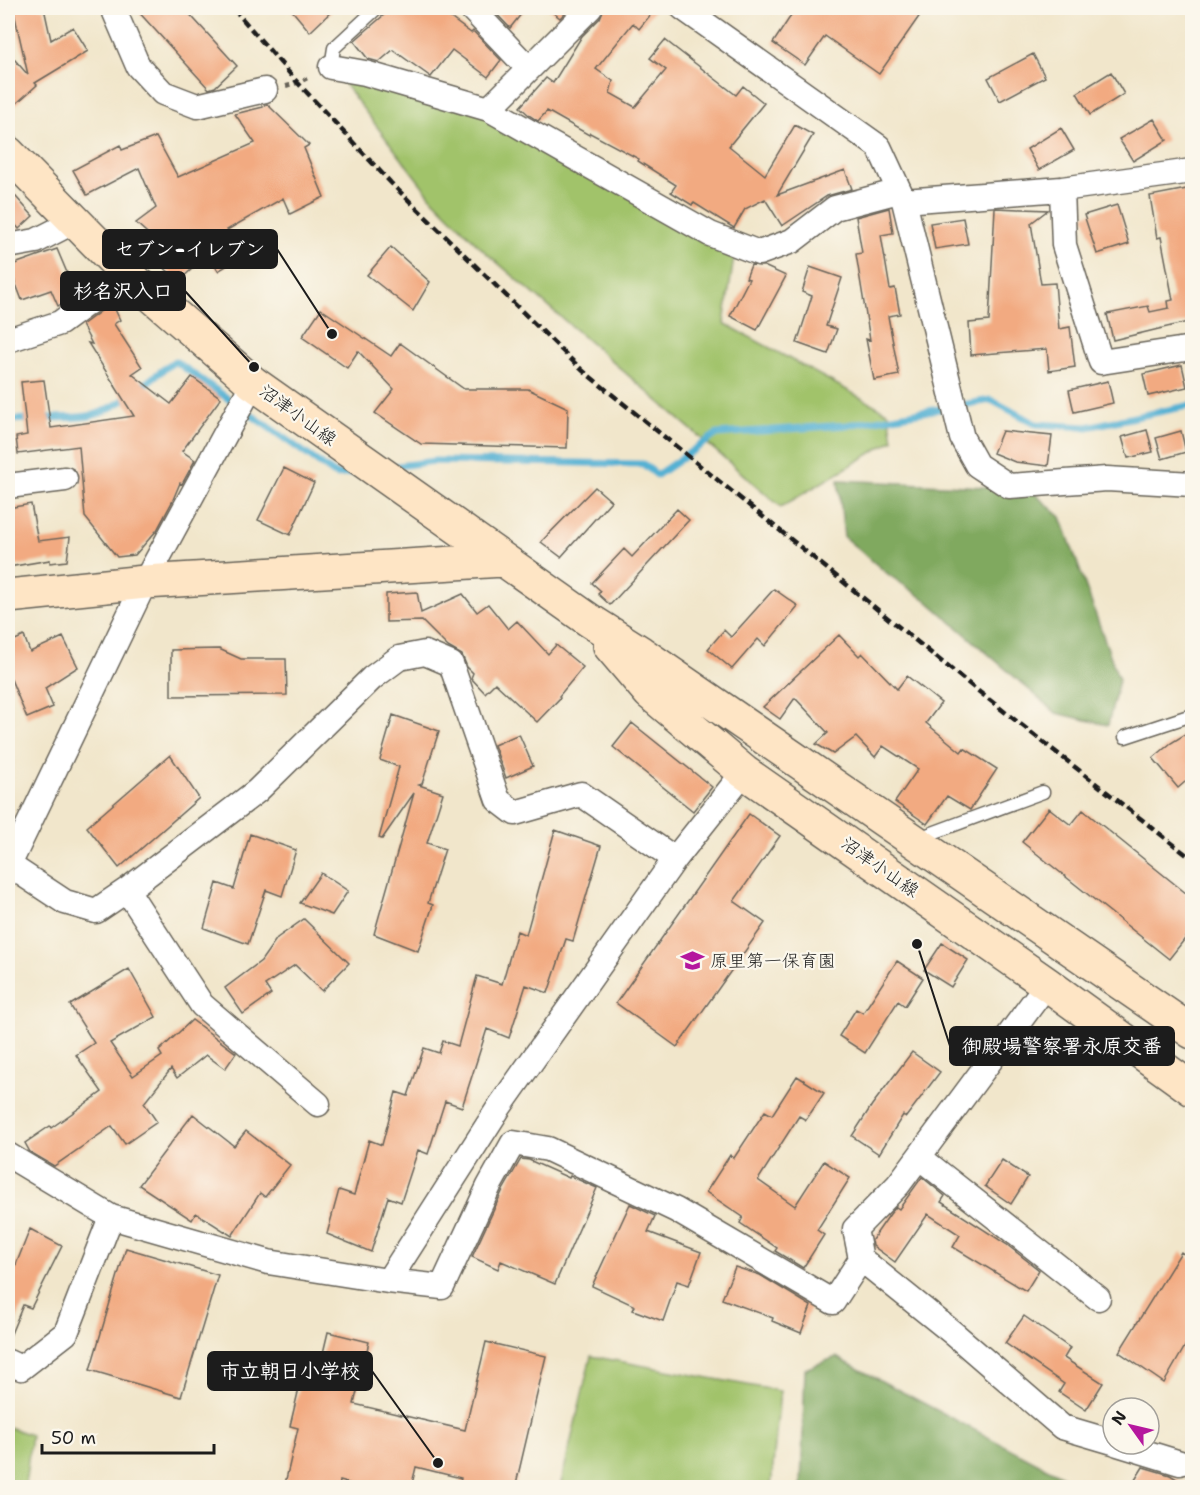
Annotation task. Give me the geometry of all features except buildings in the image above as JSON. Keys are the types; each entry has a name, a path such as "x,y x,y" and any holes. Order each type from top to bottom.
{"main road":[{"name":"沼津小山線","path":"8,153 126,274 253,383 589,621 651,660 1192,1032"},
{"path":"8,596 146,582 503,560"},
{"name":"沼津小山線","path":"589,621 650,693 744,772 1047,984 1192,1089"}],"street":[{"path":"113,8 138,66 163,93 197,106 265,90"},
{"path":"471,8 528,68"},
{"path":"489,109 590,8"},
{"path":"683,8 879,147 902,196 962,438 977,465 1009,486 1107,479 1192,484"},
{"path":"331,67 364,73 489,109 710,234 759,253 792,242 835,208 902,196 1062,189 1192,171"},
{"path":"1062,189 1064,245 1101,362 1192,348"},
{"path":"8,246 36,241 75,221"},
{"path":"8,340 60,323 126,274"},
{"path":"253,383 146,582 8,866 65,902 96,911 257,791 372,678 399,658 425,653 451,664 498,800 515,813 581,794 675,859"},
{"path":"8,486 65,479"},
{"path":"388,1281 500,1107 675,859 744,772"},
{"path":"127,890 202,1005 318,1104"},
{"path":"1047,984 898,1185 855,1229 861,1259 953,1333 1062,1427 1101,1438"},
{"path":"8,1155 111,1217 268,1262 388,1281 442,1287 489,1186 513,1143 548,1149 676,1210 833,1302 861,1259"},
{"path":"919,1157 1098,1298"},
{"path":"8,1362 21,1368 66,1333 111,1217"},
{"path":"1157,1456 1180,1463"}],"lane":[{"path":"331,67 334,48 377,8"},
{"path":"1125,737 1192,715"},
{"path":"912,840 1043,792"}],"path":[{"path":"265,90 298,83 331,67"}],"green space":[{"path":"331,67 478,112 735,251 724,323 889,413 893,440 781,507 484,251 431,197"},
{"path":"838,480 1029,489 1061,517 1119,680 1108,725 1056,713 926,600 889,575 844,537"},
{"path":"591,1356 780,1391 771,1487 560,1487"},
{"path":"836,1357 1083,1487 801,1487 805,1369"},
{"path":"8,1427 31,1435 25,1487 8,1487"}],"waterway":[{"path":"43,418 82,417 105,411 175,361 336,475 359,472"},
{"path":"391,467 434,461 643,464 657,475 717,434 847,425 991,400 1036,424 1087,427 1192,405"},
{"path":"8,420 32,419"}],"railway":[{"path":"233,8 298,83 391,183 582,370 968,683 1192,859"}],"place":[{"name":"セブン-イレブン","path":"332,334"},
{"name":"杉名沢入口","path":"254,367"},
{"name":"御殿場警察署永原交番","path":"917,944"},
{"name":"原里第一保育園","path":"692,961"},
{"name":"市立朝日小学校","path":"438,1463"}]}
